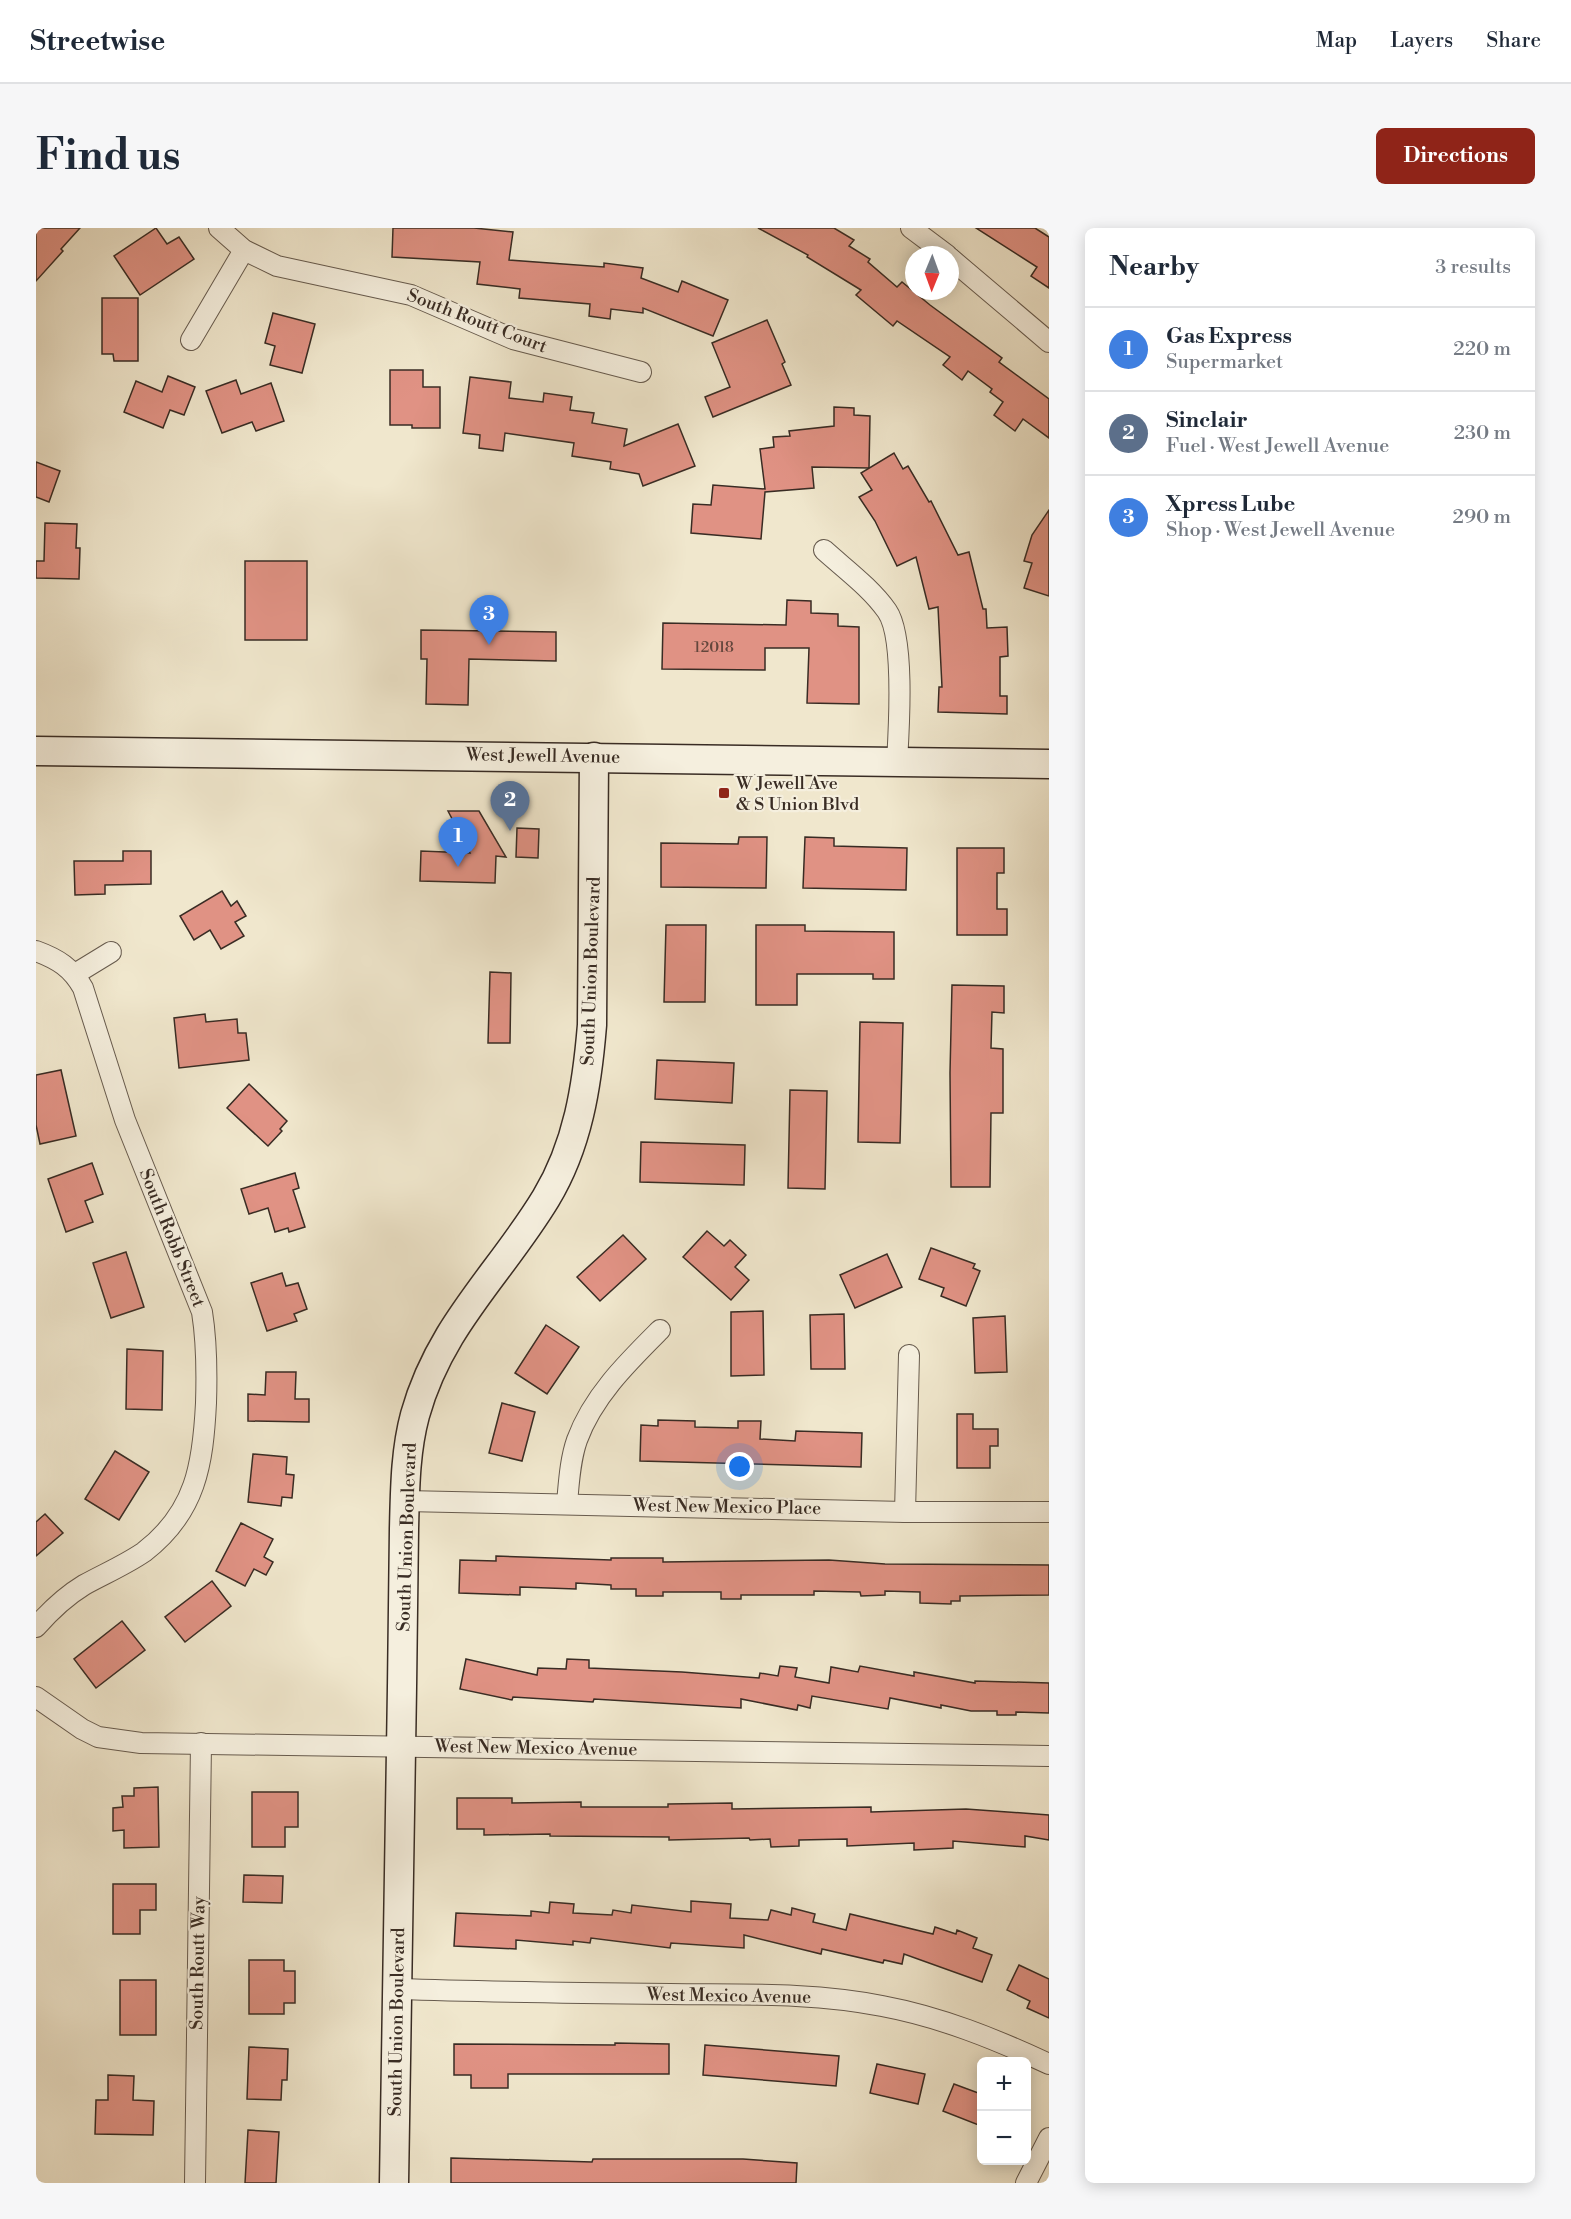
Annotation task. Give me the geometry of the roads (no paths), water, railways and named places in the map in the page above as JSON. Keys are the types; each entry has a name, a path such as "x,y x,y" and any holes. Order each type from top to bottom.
{"main road":[{"name":"West Jewell Avenue","path":"36,751 1049,764"},
{"name":"South Union Boulevard","path":"394,2183 405,1501 408,1454 415,1414 436,1360 466,1308 547,1197 567,1154 583,1101 592,1025 594,757"}],"street":[{"name":"South Routt Court","path":"219,228 244,250 260,260 277,266 411,295 513,339 641,372"},
{"path":"911,228 935,246"},
{"path":"191,340 244,250"},
{"path":"959,265 1049,342"},
{"path":"824,550 877,600 892,621 897,643 897,762"},
{"name":"South Robb Street","path":"36,951 58,960 75,974 92,1010 125,1120 202,1312 207,1343 204,1440 196,1483 175,1522 144,1551 83,1586 36,1626"},
{"path":"75,974 111,952"},
{"path":"567,1503 577,1441 590,1414 616,1377 660,1330"},
{"path":"905,1512 909,1355"},
{"name":"West New Mexico Place","path":"405,1501 905,1512 1049,1512"},
{"name":"West New Mexico Avenue","path":"36,1697 82,1729 98,1737 141,1743 1049,1756"},
{"name":"South Routt Way","path":"195,2183 201,1743"},
{"name":"West Mexico Avenue","path":"398,1989 524,1993 783,1995 848,2000 951,2023 1049,2064"},
{"path":"1026,2183 1049,2138"}],"place":[{"name":"Xpress Lube","path":"489,645"},
{"name":"W Jewell Ave & S Union Blvd","path":"724,793"},
{"name":"Sinclair","path":"510,831"},
{"name":"Gas Express","path":"458,867"}]}
